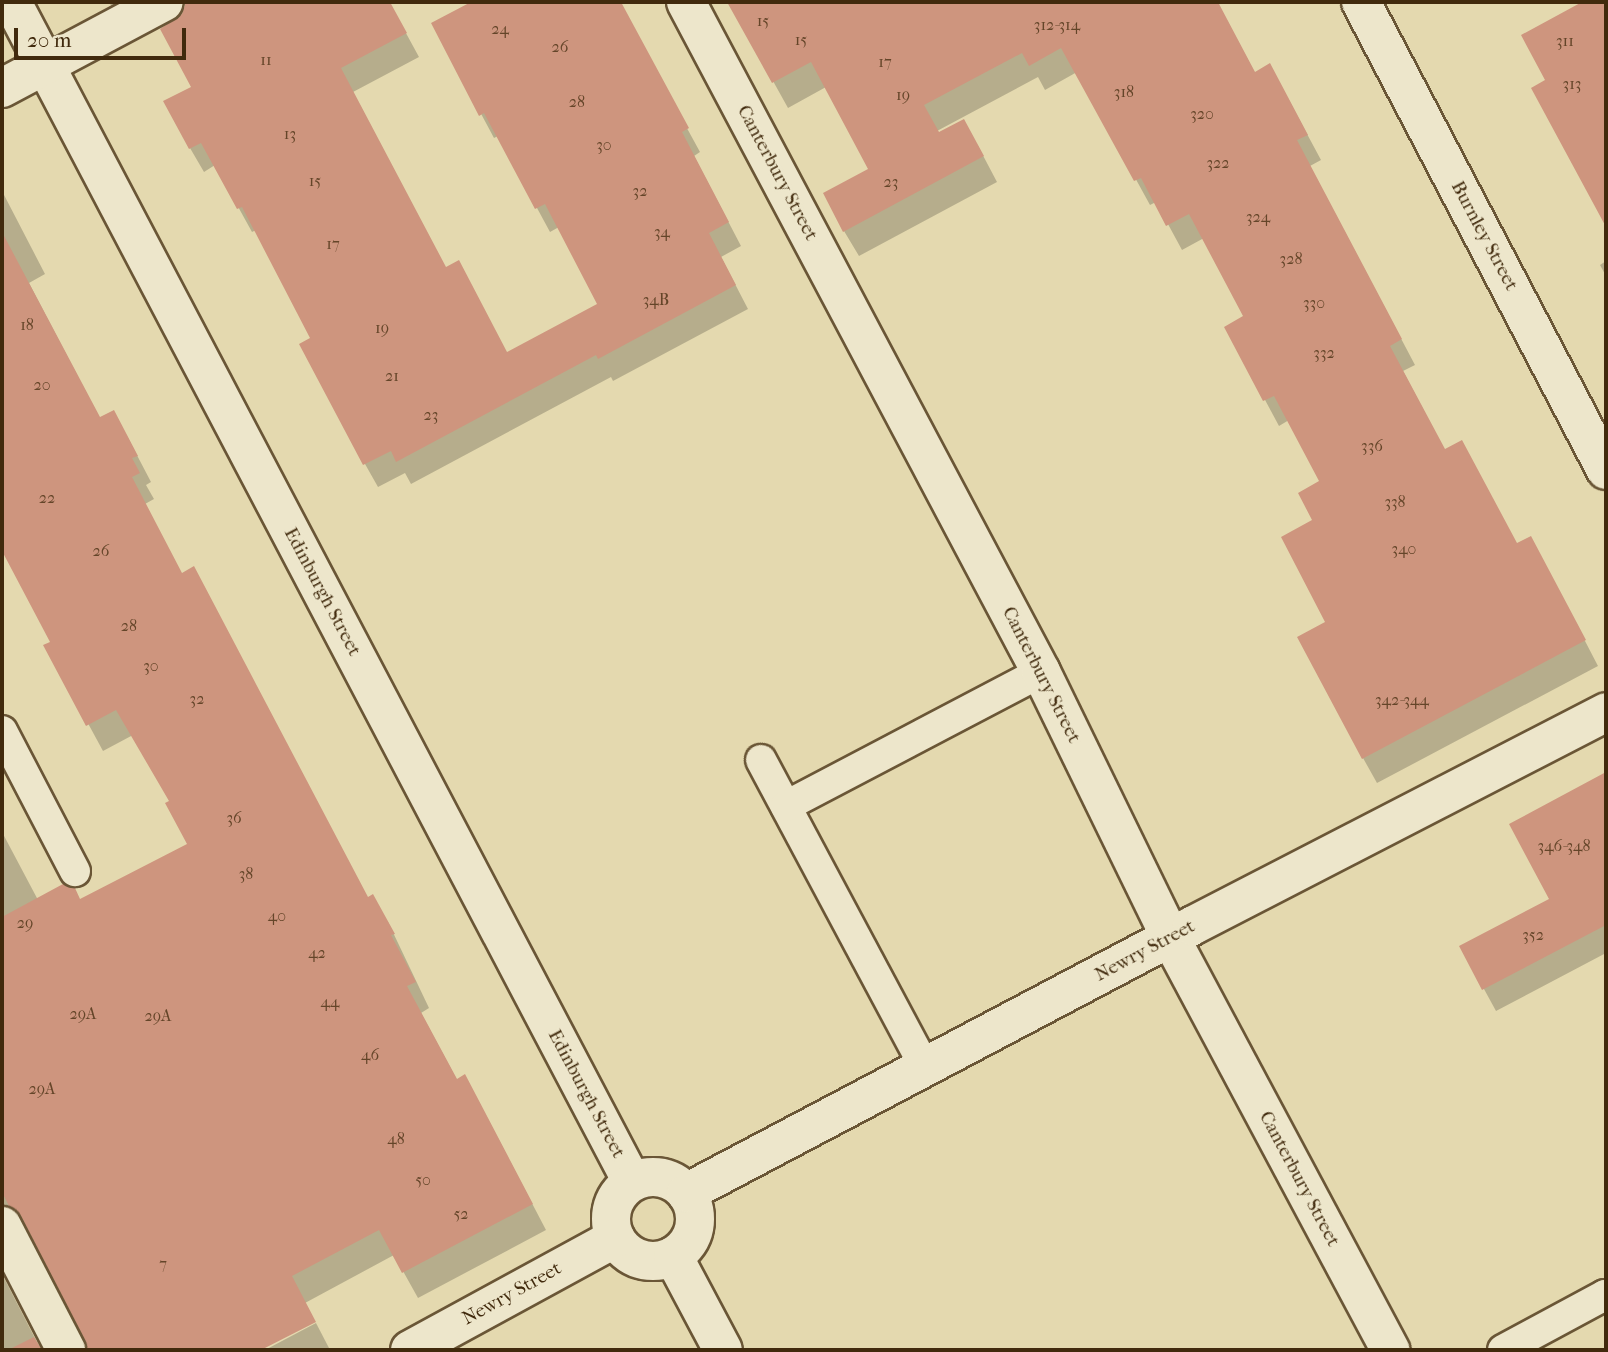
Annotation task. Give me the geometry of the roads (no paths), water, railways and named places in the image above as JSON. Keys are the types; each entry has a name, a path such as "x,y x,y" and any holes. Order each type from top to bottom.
{"street":[{"name":"Edinburgh Street","path":"12,2 632,1182"},
{"path":"2,88 164,2"},
{"name":"Canterbury Street","path":"686,2 1041,672 1171,939 1390,1350"},
{"name":"Burnley Street","path":"1361,2 1606,470"},
{"name":"Newry Street","path":"686,1193 1606,712"},
{"path":"661,1178 675,1183 686,1193 693,1206 695,1221 692,1235 684,1248 673,1256 659,1261 631,1256 615,1238 610,1224 612,1210 618,1196 632,1182 661,1178"},
{"path":"2,1226 66,1350"},
{"name":"Newry Street","path":"410,1350 615,1238"},
{"path":"673,1256 723,1350"}],"lane":[{"path":"786,806 1041,672"},
{"path":"2,731 75,871"},
{"path":"761,760 925,1067"},
{"path":"1503,1350 1605,1295 1606,1298"}]}
